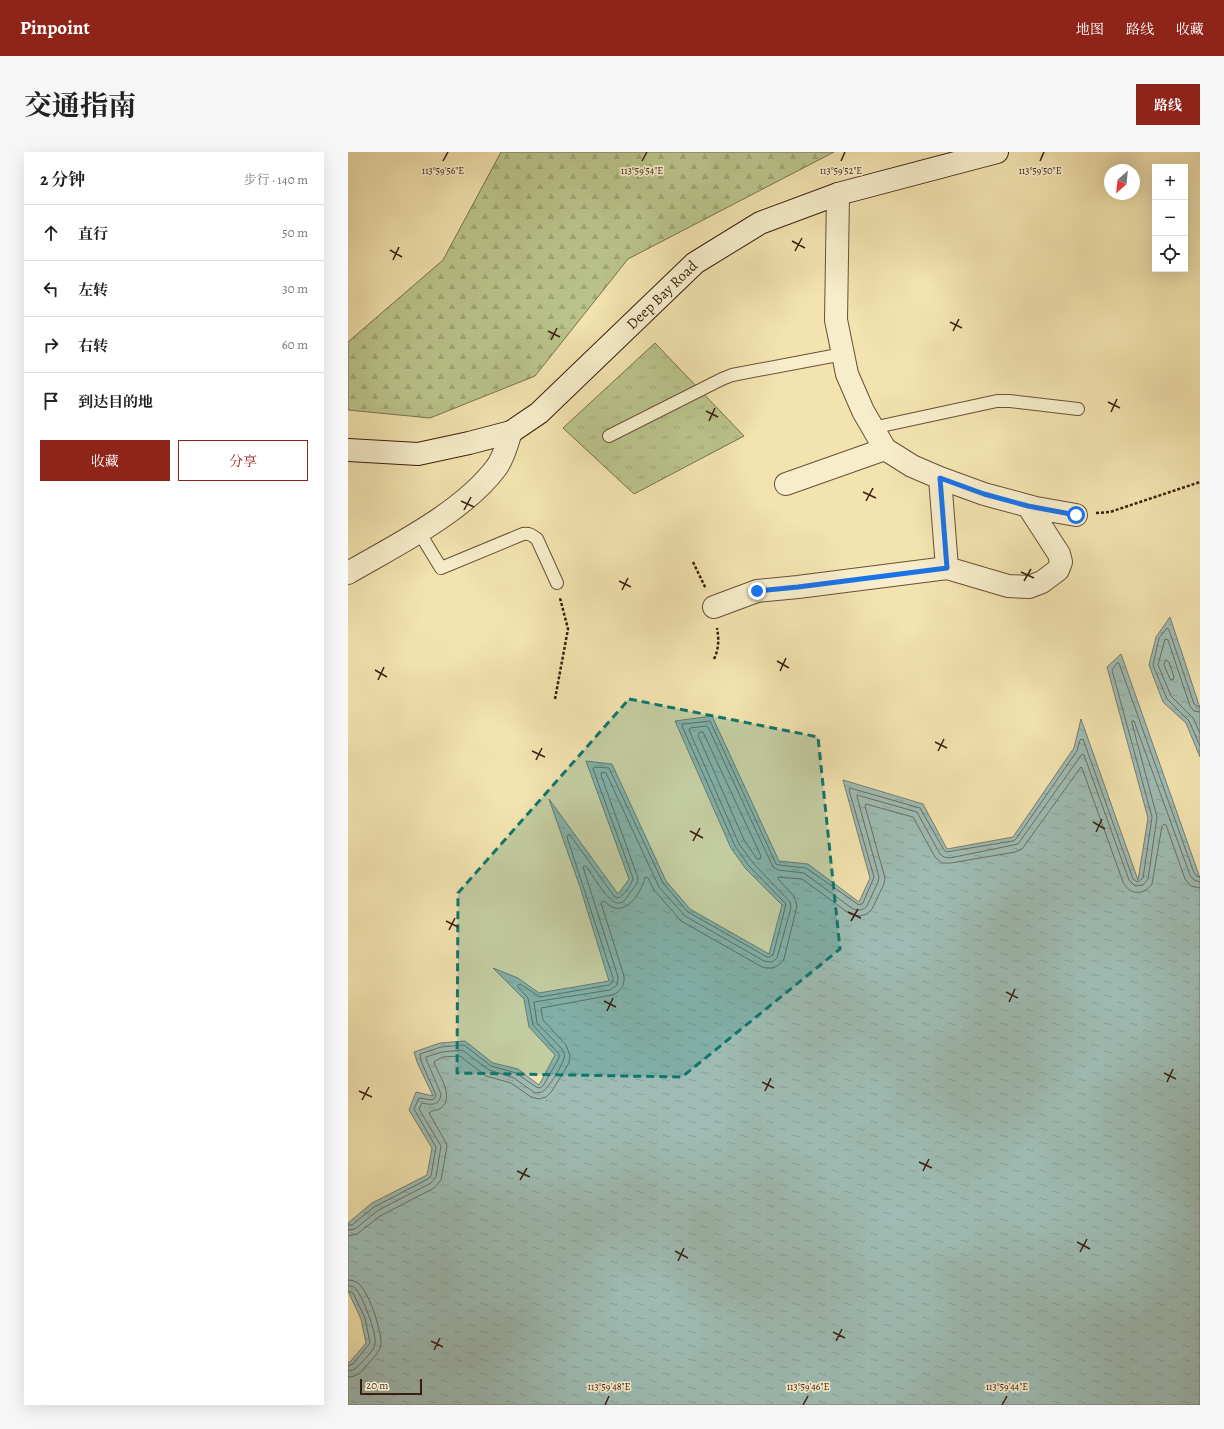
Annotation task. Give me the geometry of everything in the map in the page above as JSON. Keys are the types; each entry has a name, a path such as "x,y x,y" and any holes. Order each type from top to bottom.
{"street":[{"name":"Deep Bay Road","path":"348,450 418,454 511,432 539,413 694,263 760,223 838,194 997,152"},
{"path":"838,194 836,320 847,374 863,412 885,449 912,466 984,494 1028,506 1076,515"},
{"path":"348,573 418,532 466,500 496,468 511,432"},
{"path":"786,484 885,449"},
{"path":"940,478 947,568"},
{"path":"714,607 757,591 947,568 1008,586 1029,586 1042,582 1058,570 1061,562 1059,554 1028,506"}],"lane":[{"path":"609,436 727,377 843,354"},
{"path":"872,428 997,401 1010,401 1078,409"},
{"path":"418,532 441,568 528,533 537,539 557,584"}],"path":[{"path":"1076,515 1110,512 1200,482"},
{"path":"555,699 568,629 557,584"}],"highlighted area":[{"path":"629,699 818,737 840,949 682,1077 457,1073 458,893"}],"green space":[{"path":"501,152 834,152 628,259 535,376 430,418 348,410 348,342 443,260"},
{"path":"655,343 744,436 634,494 563,428"}],"water":[{"path":"1170,617 1200,708 1200,757 1186,723 1163,702 1149,665 1156,637"},
{"path":"1121,654 1200,878 1200,1405 348,1405 348,1363 366,1343 361,1319 348,1291 348,1223 372,1203 427,1175 432,1148 409,1110 416,1092 433,1096 417,1062 414,1052 440,1043 465,1041 493,1063 518,1069 539,1085 555,1055 529,1027 524,999 493,968 518,978 539,993 609,981 581,890 549,799 618,894 629,879 586,761 612,764 666,881 690,909 769,954 782,905 746,869 731,848 675,721 712,716 779,861 808,864 859,902 870,878 843,780 923,804 947,849 1013,837 1074,748 1081,719 1138,880 1148,818 1107,667"}],"route":[{"path":"757,591 947,568 940,478 984,494 1028,506 1076,515"}]}
